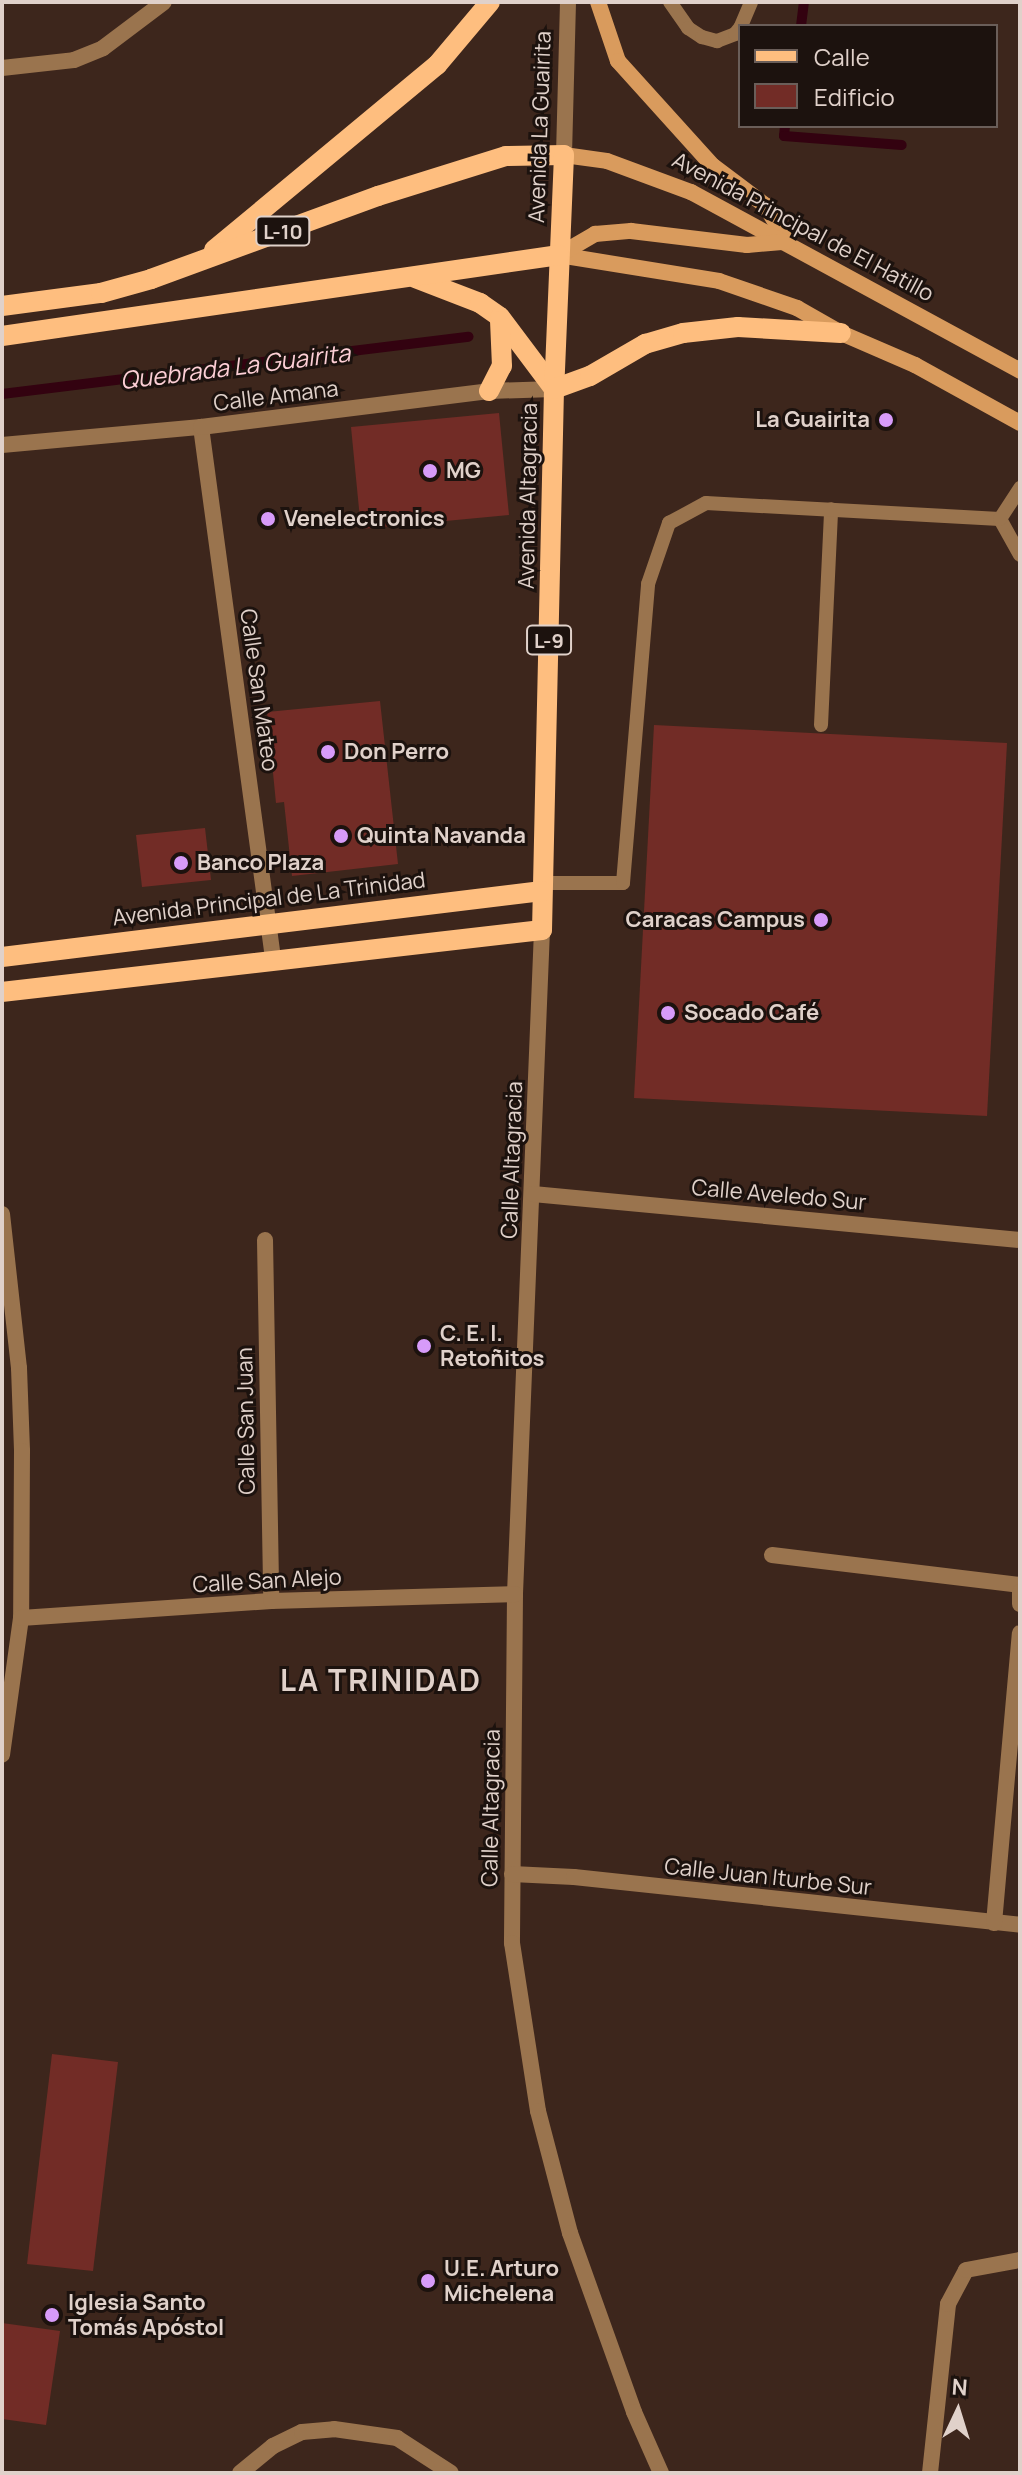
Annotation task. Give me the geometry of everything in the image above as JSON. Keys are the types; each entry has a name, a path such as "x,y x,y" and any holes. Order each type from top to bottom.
{"main road":[{"name":"L-10","path":"204,258 437,65 490,2"},
{"path":"559,255 595,234 631,231 747,245 787,242 765,205 713,166 618,61 598,2"},
{"name":"Avenida Principal de El Hatillo","path":"2,306 101,293 151,279 441,174 506,156 564,155 607,161 649,174 787,242 1020,371"},
{"name":"Avenida La Guairita","path":"559,255 564,155"},
{"path":"2,336 559,255 719,281 797,308 841,333 915,365 1020,423"},
{"name":"Avenida Altagracia","path":"542,930 559,255"},
{"path":"412,277 480,303 500,317 554,389 590,376 645,344 683,333 738,327 841,333"},
{"path":"489,391 502,366 504,341 500,317"},
{"name":"Avenida Principal de La Trinidad","path":"2,957 543,887"},
{"path":"2,992 273,958 542,930"}],"street":[{"path":"2,68 74,60 103,48 164,2"},
{"name":"Avenida La Guairita","path":"564,155 568,2"},
{"name":"Calle Amana","path":"2,445 201,427 489,391 554,389"},
{"name":"Calle San Mateo","path":"201,427 273,958"},
{"name":"Calle Altagracia","path":"542,930 515,1594 512,1943 536,2096 570,2233 634,2412 661,2473"},
{"name":"Calle Aveledo Sur","path":"533,1194 1020,1240"},
{"path":"2,1214 19,1368 21,1618 2,1755"},
{"name":"Calle San Juan","path":"265,1240 271,1601"},
{"path":"772,1555 1020,1585"},
{"path":"1020,1592 1020,1604"},
{"name":"Calle San Alejo","path":"21,1618 271,1601 515,1594"},
{"path":"994,1923 1020,1633"},
{"name":"Calle Juan Iturbe Sur","path":"512,1874 574,1877 1020,1925"},
{"path":"930,2473 948,2304 966,2270 1020,2260"},
{"path":"240,2473 273,2446 302,2432 334,2429 397,2438 451,2473"}],"lane":[{"path":"670,2 688,28 702,37 717,41 738,30"},
{"path":"742,24 751,2"},
{"path":"1000,519 1020,488"},
{"path":"543,887 623,883 648,584 669,523 706,503 1000,519"},
{"path":"821,725 831,509"},
{"path":"1000,519 1020,555"}],"building":[{"name":"MG","path":"499,413 509,515 361,529 351,427"},
{"path":"380,701 398,864 292,876 284,802 276,803 267,712"},
{"name":"Caracas Campus","path":"654,725 1007,743 987,1116 634,1098"},
{"path":"205,828 211,880 142,887 136,835"},
{"path":"52,2054 118,2062 93,2271 27,2264"},
{"path":"2,2323 60,2331 46,2425 2,2419"}],"waterway":[{"name":"Quebrada La Guairita","path":"801,24 804,2"},
{"path":"785,128 784,136 902,145"},
{"name":"Quebrada La Guairita","path":"2,394 469,337"}],"place":[{"name":"La Guairita","path":"886,420"},
{"name":"MG","path":"430,471"},
{"name":"Venelectronics","path":"268,519"},
{"name":"Don Perro","path":"328,752"},
{"name":"Quinta Navanda","path":"341,836"},
{"name":"Banco Plaza","path":"181,863"},
{"name":"Caracas Campus","path":"821,920"},
{"name":"Socado Café","path":"668,1013"},
{"name":"C. E. I. Retoñitos","path":"424,1346"},
{"name":"U.E. Arturo Michelena","path":"428,2281"},
{"name":"Iglesia Santo Tomás Apóstol","path":"52,2315"}],"district":[{"name":"LA TRINIDAD","path":"381,1680"}]}
